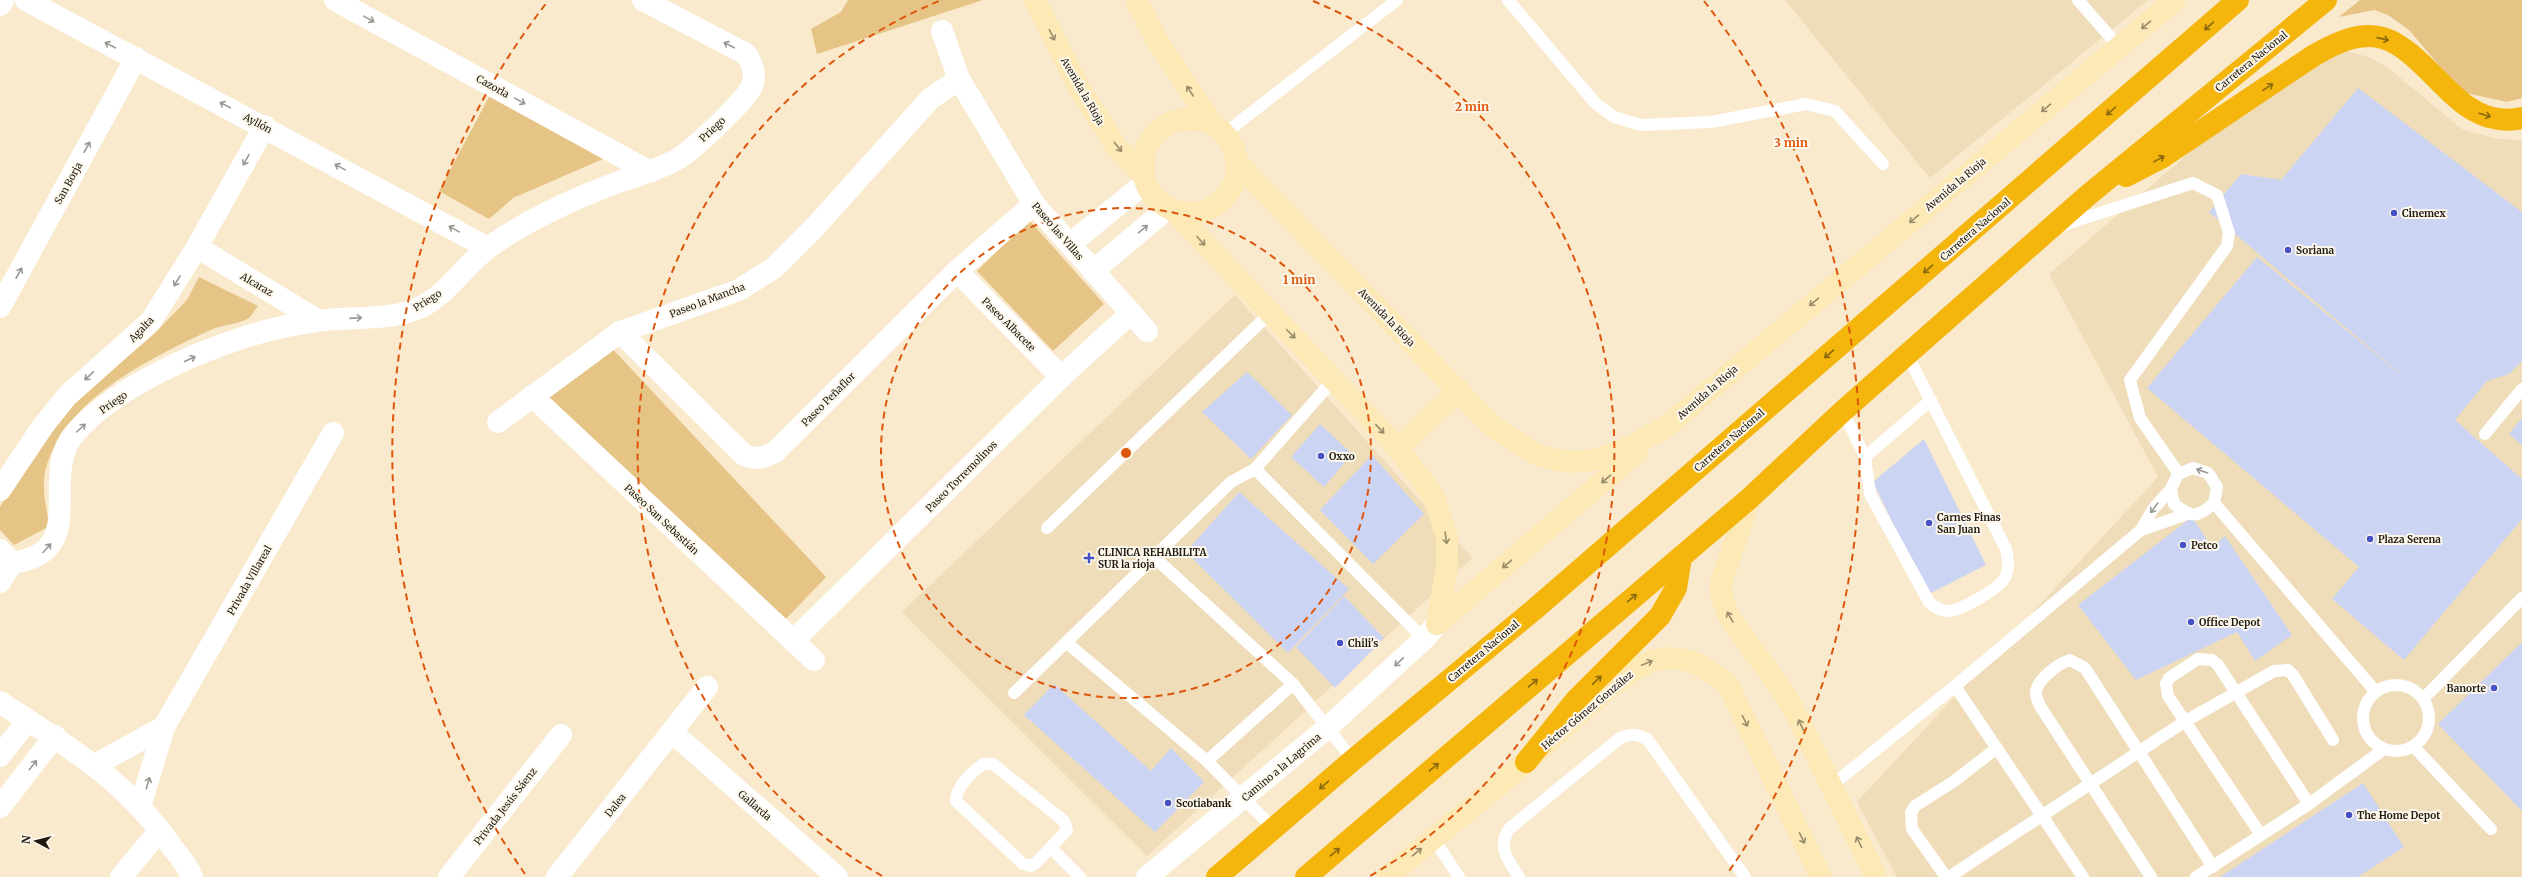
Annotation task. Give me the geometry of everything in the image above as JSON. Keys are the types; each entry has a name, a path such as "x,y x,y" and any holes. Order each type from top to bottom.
{"highway":[{"name":"Carretera Nacional","path":"1217,877 1353,760 1542,603 2238,0"},
{"name":"Carretera Nacional","path":"1306,877 1750,498 1843,411 2087,196 2326,0"},
{"path":"2087,196 2161,158 2337,42 2356,37 2373,36 2392,41 2408,50 2463,105 2480,114 2502,120 2522,118"},
{"path":"1526,762 1576,700 1660,616 1676,588 1681,557"}],"street":[{"path":"0,5 3,0"},
{"name":"Ayllón","path":"26,0 265,126 488,248"},
{"name":"Cazorla","path":"335,0 650,172"},
{"name":"Priego","path":"0,582 6,556 29,561 42,554 56,535 61,501 60,464 65,449 75,433 105,406 144,381 191,358 246,337 317,320 393,316 416,309 438,296 488,248 562,205 616,183 650,172 681,158 720,123 752,86 754,71 752,62 746,54 644,0"},
{"name":"Avenida la Rioja","path":"1035,0 1078,86 1117,148 1144,179"},
{"path":"1093,271 1171,210 1190,214 1205,211 1219,204 1230,192 1236,178 1237,163 1234,147 1218,128 1156,39 1136,0"},
{"name":"Avenida la Rioja","path":"1237,163 1459,390 1494,428 1538,454 1556,460 1587,462 1612,456 1667,426 2175,0"},
{"name":"Paseo las Villas","path":"942,31 958,79 1034,204 1147,331"},
{"name":"San Borja","path":"0,307 136,58"},
{"name":"Paseo la Mancha","path":"498,422 620,332 739,290 774,268 814,228 930,99 958,79"},
{"path":"1218,128 1190,118 1168,123 1156,132 1147,145 1142,160 1144,179 1158,202 1171,210 1334,379 1398,448 1434,497 1447,538 1447,568 1430,632"},
{"name":"Agalta","path":"0,490 43,426 68,396 151,321 197,248 265,126"},
{"path":"1070,244 1144,179"},
{"name":"Paseo Peñaflor","path":"620,332 744,455 754,459 765,458 774,452 957,272 1034,204"},
{"name":"Alcaraz","path":"197,248 317,320"},
{"name":"Paseo Albacete","path":"957,272 1061,377"},
{"name":"Paseo Torremolinos","path":"793,641 1061,377 1131,313"},
{"path":"1398,448 1459,390"},
{"name":"Paseo San Sebastián","path":"532,396 814,660"},
{"path":"1327,728 1430,632 1667,426"},
{"name":"Privada Villareal","path":"140,807 164,727 333,434"},
{"path":"1750,498 1721,583 1723,604 1737,628 1780,687 1876,877"},
{"name":"Héctor Gómez González","path":"1387,877 1526,762 1625,675 1644,664 1659,659 1677,658 1695,662 1711,670 1728,685 1821,877"},
{"name":"Dalea","path":"557,877 673,733 707,687"},
{"path":"0,702 55,736 95,765 140,807 160,830 192,877"},
{"path":"0,756 28,720"},
{"path":"95,765 164,727"},
{"name":"Camino a la Lagrima","path":"1147,877 1327,728"},
{"name":"Gallarda","path":"673,733 837,877"},
{"name":"Privada Jesús Sáenz","path":"449,877 561,735"},
{"path":"0,807 55,736"},
{"path":"0,768 19,782"},
{"path":"121,877 160,830"}],"lane":[{"path":"1218,128 1397,0"},
{"path":"1508,0 1596,104 1614,117 1641,125 1711,122 1806,104 1835,111 1883,164"},
{"path":"2078,0 2119,47"},
{"path":"2050,229 2193,183 2217,195 2229,233 2227,246 2130,380 2140,418 2179,474"},
{"path":"1047,528 1270,313"},
{"path":"1843,411 1865,457 1870,494 1933,606 1949,611 1959,608 1999,586 2005,578 2008,568 2006,549 1907,354"},
{"path":"1014,693 1153,556 1232,482 1255,469 1334,379"},
{"path":"2485,434 2522,389"},
{"path":"1865,457 1931,400"},
{"path":"1831,786 1955,686 2141,530 2153,509 2171,489 2179,474 2193,468 2208,473 2217,487 2214,503 2202,514 2187,514 2141,530"},
{"path":"1255,469 1430,632"},
{"path":"2171,489 2174,504 2187,514"},
{"path":"2214,503 2376,692"},
{"path":"1153,556 1293,684 1327,728"},
{"path":"2424,698 2522,598"},
{"path":"1066,642 1208,761 1242,799 1274,829"},
{"path":"2261,836 2168,696 2166,684 2169,678 2198,658 2212,660 2218,665 2309,804"},
{"path":"2151,877 2037,698 2039,684 2064,662 2070,660 2085,668 2213,867"},
{"path":"1997,748 1953,782 1915,806 1911,813 1912,829 1947,877 2184,722 2274,671 2288,670 2333,740"},
{"path":"1208,761 1293,684"},
{"path":"2395,684 2416,690 2424,698 2429,713 2428,729 2423,739 2414,747 2404,751 2384,749 2370,738 2363,721 2364,710 2368,700 2376,692 2395,684"},
{"path":"1955,686 2083,877"},
{"name":"Camino a la Lagrima","path":"1327,728 1353,760"},
{"path":"1519,877 1505,857 1503,846 1504,836 1510,828 1620,738 1629,734 1640,735 1648,740 1745,877"},
{"path":"2414,747 2491,829"},
{"path":"2196,877 2309,804 2384,749"},
{"path":"984,764 994,764 1064,821 1067,830 1051,848 1031,866 1023,864 962,808 956,801 956,792 976,768 984,764"},
{"path":"1434,838 1459,877"},
{"path":"1051,848 1080,877"}],"shaded area":[{"path":"848,0 983,0 817,54 811,29 841,12"},
{"path":"1785,0 2148,0 1930,178"},
{"path":"2360,0 2522,0 2522,98 2507,102 2462,92 2409,30 2388,15 2374,10 2339,17"},
{"path":"2347,51 2368,57 2387,67 2463,130 2499,139 2522,140 2522,877 1897,877 1857,802 2158,477 2049,274 2225,122 2329,53"},
{"path":"490,95 603,159 513,198 489,219 439,191"},
{"path":"1029,220 1104,304 1053,351 977,271"},
{"path":"199,277 258,306 249,318 245,320 208,331 160,355 112,384 90,402 71,421 56,443 46,468 44,490 50,526 14,545 0,530 0,507 40,442 74,402 153,335 187,300"},
{"path":"1235,295 1472,558 1147,856 902,612"},
{"path":"607,343 826,577 783,622 547,396"}],"building":[{"path":"2358,88 2522,212 2522,361 2509,374 2487,381 2455,420 2522,479 2522,519 2404,660 2332,599 2359,567 2147,388 2257,257 2421,391 2209,212 2241,174 2281,180"},
{"path":"1247,372 1292,415 1251,459 1202,412"},
{"path":"2522,418 2522,445 2509,434"},
{"name":"Oxxo","path":"1320,424 1352,454 1324,487 1291,457"},
{"name":"Carnes Finas San Juan","path":"1924,439 1986,565 1927,595 1873,482"},
{"path":"1372,455 1424,514 1373,564 1320,510"},
{"path":"1239,492 1349,589 1288,653 1186,552"},
{"path":"2192,517 2212,547 2225,536 2292,635 2255,661 2237,632 2136,680 2078,605"},
{"name":"Chili's","path":"1344,596 1384,638 1335,688 1296,647"},
{"path":"2522,642 2522,811 2438,724"},
{"path":"1054,684 1151,771 1171,748 1204,782 1155,832 1024,715"},
{"name":"The Home Depot","path":"2363,783 2404,847 2358,877 2220,877"}],"place":[{"name":"Cinemex","path":"2394,213"},
{"name":"Soriana","path":"2288,250"},
{"name":"Oxxo","path":"1321,456"},
{"name":"Carnes Finas San Juan","path":"1929,523"},
{"name":"Plaza Serena","path":"2370,539"},
{"name":"Petco","path":"2183,545"},
{"name":"CLINICA REHABILITA SUR la rioja","path":"1089,558"},
{"name":"Office Depot","path":"2191,622"},
{"name":"Chili's","path":"1340,643"},
{"name":"Banorte","path":"2494,688"},
{"name":"Scotiabank","path":"1168,803"},
{"name":"The Home Depot","path":"2349,815"}]}
